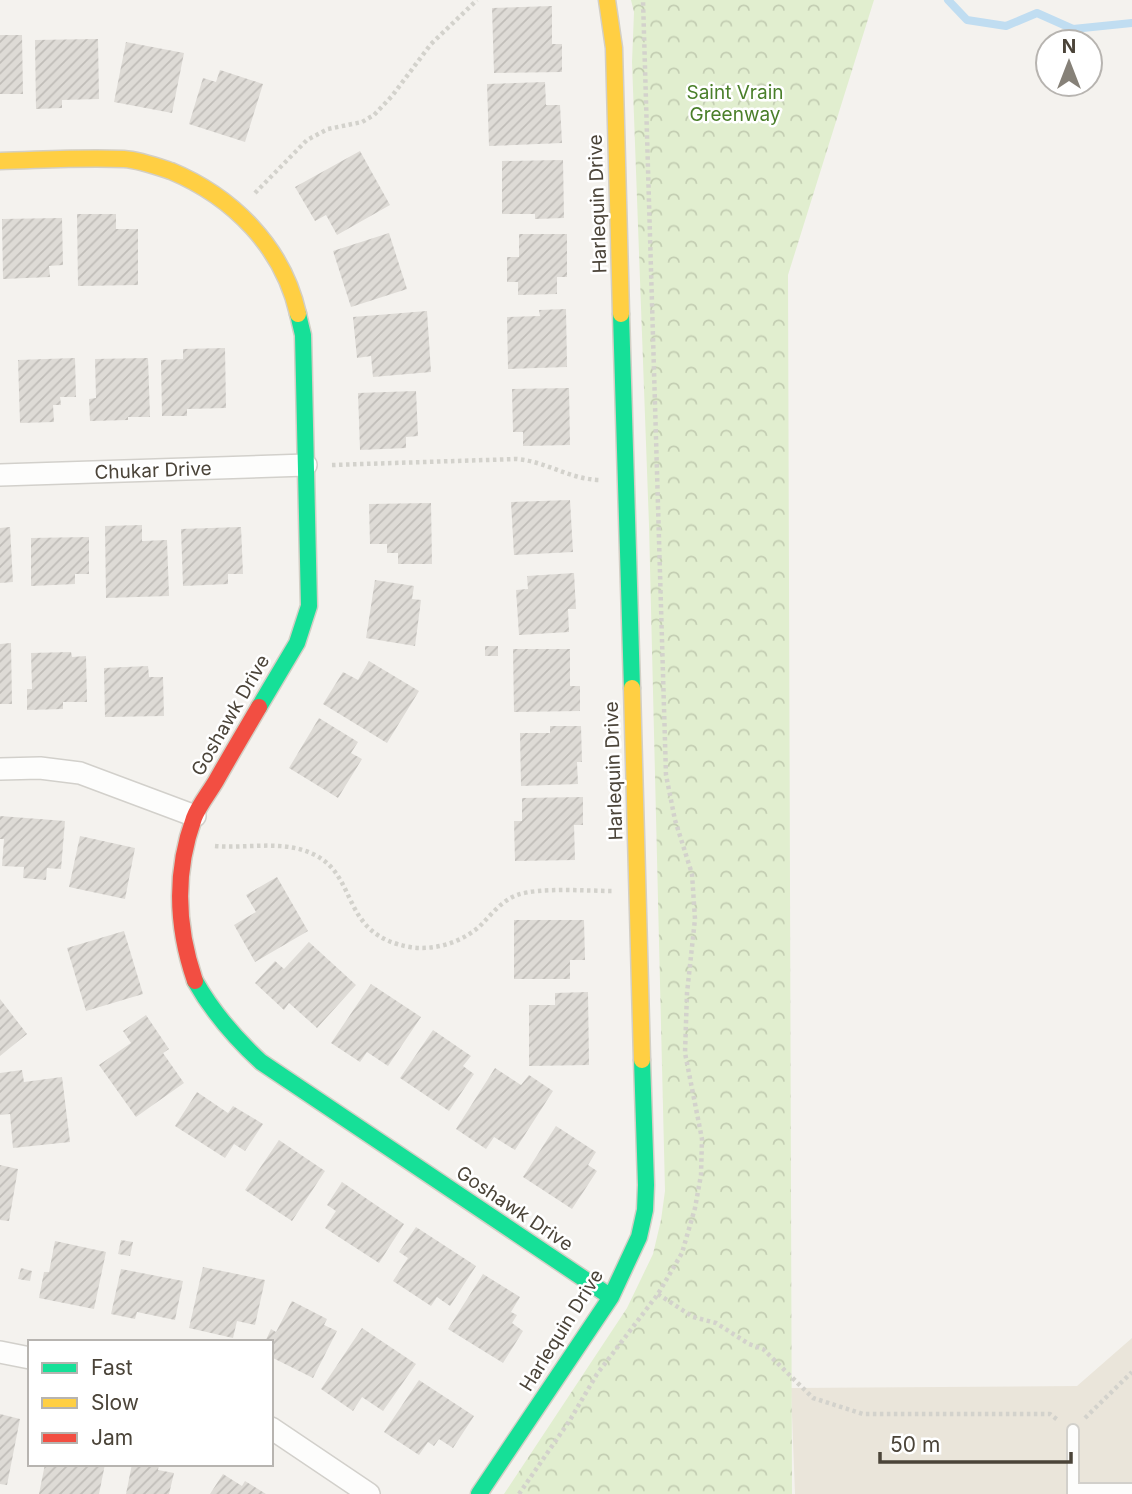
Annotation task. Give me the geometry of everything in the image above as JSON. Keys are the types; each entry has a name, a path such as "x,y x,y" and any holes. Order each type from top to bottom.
{"street":[{"name":"Harlequin Drive","path":"479,1494 611,1297 639,1237 645,1210 614,48 607,0"},
{"name":"Goshawk Drive","path":"0,161 105,158 142,161 180,174 204,186 238,211 256,229 276,258 298,304 303,335 310,589 306,620 297,643 195,816 186,844 177,898 178,921 184,948 205,999 239,1044 273,1069 611,1297"},
{"name":"Chukar Drive","path":"0,475 306,466"},
{"path":"0,769 40,768 80,773 195,816"},
{"path":"0,1352 28,1358"},
{"path":"273,1429 369,1494"}],"lane":[{"path":"1073,1430 1073,1492 1132,1489"}],"path":[{"path":"238,211 307,140 328,130 362,122 374,115 437,37 477,0"},
{"path":"306,466 508,459 537,463 580,479 626,481"},
{"path":"186,844 282,846 306,851 323,859 333,869 359,917 371,930 389,941 412,947 442,946 462,938 508,899 519,894 637,890"},
{"path":"658,1294 693,1317 716,1323 749,1344 763,1349 813,1398 863,1414 1049,1414 1073,1430 1132,1372"}],"shaded area":[{"path":"1132,1338 1132,1494 795,1494 791,1388 1077,1386"}],"green space":[{"name":"Saint Vrain Greenway","path":"631,0 874,0 788,275 792,1494 504,1494 627,1308 653,1254 665,1191 649,525 632,62 634,12"}],"building":[{"path":"552,6 552,44 562,44 562,72 494,73 492,8"},
{"path":"0,35 22,35 23,94 0,94"},
{"path":"98,39 99,99 62,100 62,108 36,109 35,40"},
{"path":"126,42 184,53 172,113 114,102"},
{"path":"220,70 263,84 245,142 189,124 203,78 216,82"},
{"path":"545,82 546,105 560,105 562,143 489,146 487,84"},
{"path":"360,151 390,205 337,235 326,215 315,221 295,187"},
{"path":"563,160 564,218 535,219 535,214 502,214 502,161"},
{"path":"77,214 116,214 116,229 138,229 138,285 78,286"},
{"path":"62,218 63,265 49,266 50,277 3,279 2,219"},
{"path":"389,233 407,289 351,307 333,251"},
{"path":"519,234 567,234 567,277 557,277 557,294 518,295 518,282 507,282 507,257 519,257"},
{"path":"566,309 567,367 508,369 507,317 540,316 539,310"},
{"path":"427,311 431,372 373,377 371,356 357,358 353,317"},
{"path":"225,348 226,408 187,409 187,416 162,416 161,360 183,359 183,349"},
{"path":"75,358 76,397 60,397 61,405 53,405 54,422 20,423 18,360"},
{"path":"148,358 150,417 90,421 89,399 96,398 95,359"},
{"path":"569,388 570,445 523,446 523,432 513,432 512,389"},
{"path":"416,391 418,436 406,437 406,448 360,450 358,393"},
{"path":"570,500 573,552 514,555 511,502"},
{"path":"431,503 432,564 398,564 398,553 387,553 387,544 370,544 369,504"},
{"path":"142,525 142,541 167,540 169,596 106,598 105,526"},
{"path":"10,527 13,582 0,583 0,528"},
{"path":"241,527 243,574 228,574 228,584 183,586 181,529"},
{"path":"89,537 89,574 75,574 75,584 31,586 31,538"},
{"path":"574,573 576,609 568,609 569,632 519,635 516,590 528,589 527,576"},
{"path":"375,580 414,586 412,599 421,600 415,646 366,638"},
{"path":"11,643 12,704 0,704 0,644"},
{"path":"485,646 498,646 498,656 485,656"},
{"path":"513,649 570,649 570,686 580,686 580,711 514,712"},
{"path":"71,652 72,657 86,656 87,702 63,702 63,709 27,710 27,689 32,689 31,653"},
{"path":"369,661 419,691 387,743 323,704 343,672 358,680"},
{"path":"148,666 149,677 163,677 164,716 105,717 104,668"},
{"path":"319,718 358,742 351,753 362,759 338,798 289,768"},
{"path":"550,726 581,726 582,762 577,762 578,784 521,786 520,733 550,733"},
{"path":"583,797 583,825 574,825 575,860 515,861 514,821 522,821 522,798"},
{"path":"0,816 65,821 61,869 47,868 46,880 23,878 24,867 2,866 4,839 0,839"},
{"path":"80,836 135,848 125,899 69,887"},
{"path":"277,877 308,931 255,962 234,925 256,912 246,895"},
{"path":"514,920 584,920 585,960 570,960 570,979 514,979"},
{"path":"124,931 143,994 86,1011 67,948"},
{"path":"309,942 356,985 317,1028 289,1003 284,1010 255,983 275,961 284,969"},
{"path":"371,984 421,1017 388,1066 367,1052 360,1062 331,1043"},
{"path":"588,992 589,1065 529,1066 529,1005 555,1005 555,993"},
{"path":"0,999 27,1034 0,1056"},
{"path":"146,1015 169,1049 163,1053 184,1083 136,1117 99,1065 131,1043 123,1031"},
{"path":"433,1030 471,1056 463,1066 474,1074 449,1111 400,1078"},
{"path":"495,1068 521,1085 529,1075 553,1091 515,1150 494,1137 486,1149 456,1129"},
{"path":"22,1070 24,1082 62,1077 70,1142 13,1148 10,1114 0,1115 0,1073"},
{"path":"197,1092 228,1113 233,1106 263,1124 245,1151 234,1144 225,1158 175,1126"},
{"path":"556,1126 596,1152 588,1165 597,1171 572,1209 523,1177"},
{"path":"279,1140 325,1171 292,1221 245,1190"},
{"path":"0,1165 18,1169 9,1221 0,1220"},
{"path":"342,1182 404,1224 379,1263 325,1228 336,1211 327,1205"},
{"path":"416,1227 476,1266 450,1306 437,1297 431,1306 393,1281 408,1258 399,1252"},
{"path":"121,1240 133,1242 130,1256 118,1254"},
{"path":"55,1241 106,1252 94,1309 39,1298 44,1272 49,1272"},
{"path":"203,1267 265,1280 255,1325 237,1321 233,1338 189,1328"},
{"path":"21,1268 32,1271 30,1281 18,1279"},
{"path":"121,1269 183,1281 175,1320 137,1312 135,1319 111,1314"},
{"path":"483,1274 520,1297 511,1312 517,1315 512,1323 523,1331 503,1363 448,1329"},
{"path":"292,1301 327,1319 324,1325 337,1331 313,1378 273,1358 273,1340 266,1340 271,1329 276,1332"},
{"path":"362,1328 416,1364 383,1411 362,1397 353,1411 321,1389"},
{"path":"419,1380 474,1416 453,1448 439,1439 434,1446 428,1442 419,1455 384,1432"},
{"path":"0,1414 20,1419 7,1485 0,1484"},
{"path":"45,1466 105,1466 99,1494 39,1494"},
{"path":"132,1466 159,1466 158,1470 174,1473 169,1494 126,1494"},
{"path":"223,1474 242,1486 245,1481 266,1494 210,1494"}],"waterway":[{"path":"948,0 967,20 1006,26 1037,13 1073,29 1132,23"}],"traffic: fast":[{"path":"259,707 297,643 309,606 303,335 298,314"},
{"path":"621,314 632,688"},
{"path":"195,981 225,1024 261,1062 611,1297"},
{"path":"479,1494 611,1297 639,1237 645,1210 646,1185 642,1060"}],"traffic: slow":[{"path":"607,0 614,48 621,314"},
{"path":"0,161 78,158 130,160 148,163 194,182 234,210 268,246 281,267 298,314"},
{"path":"632,688 642,1060"}],"traffic: jam":[{"path":"195,981 181,920 183,859 194,818 259,707"}]}
